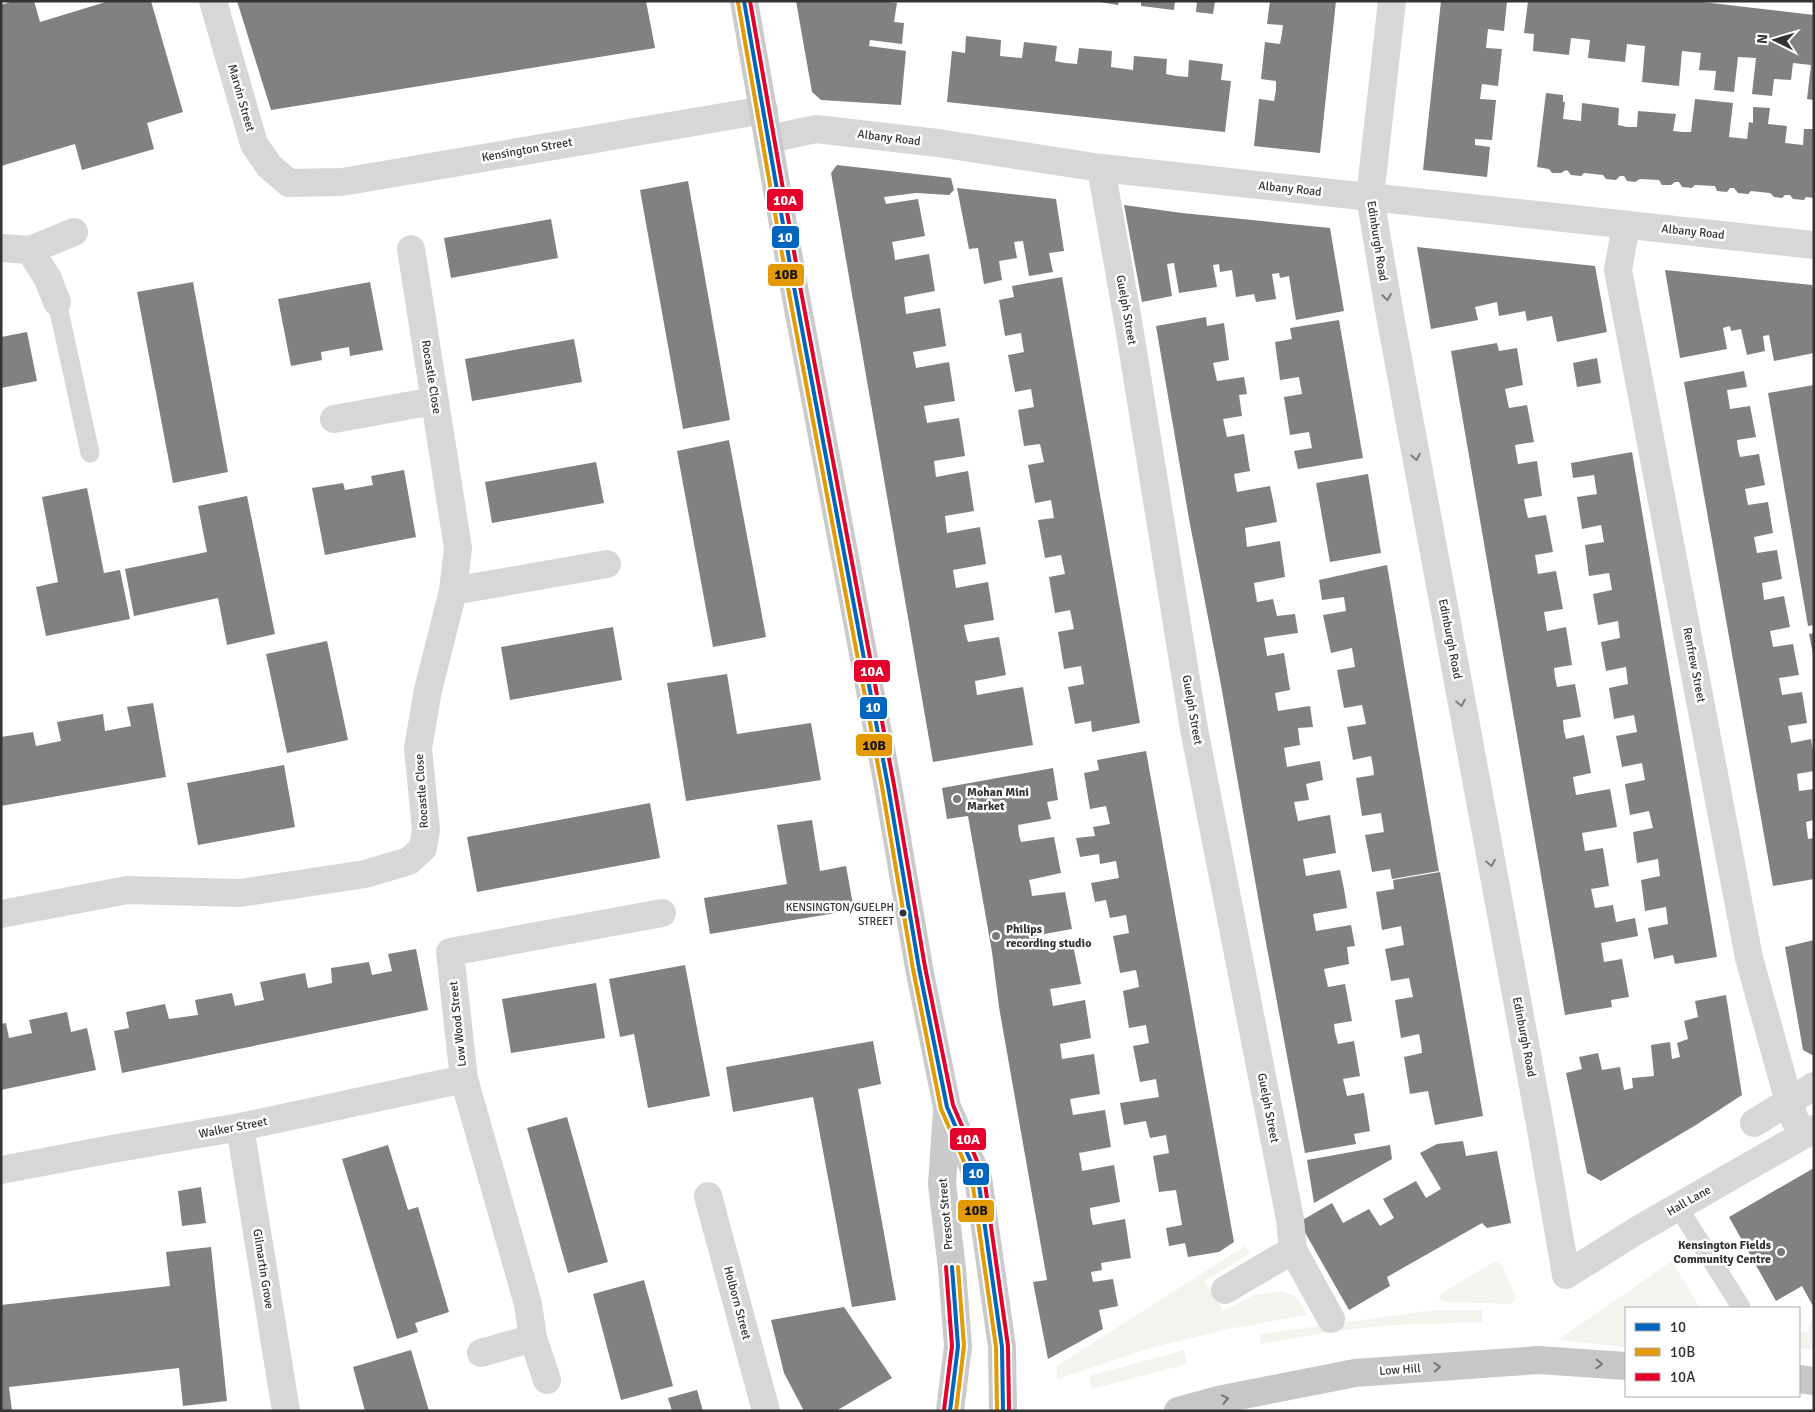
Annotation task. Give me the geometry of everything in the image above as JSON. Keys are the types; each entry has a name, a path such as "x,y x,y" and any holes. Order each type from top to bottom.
{"highway":[{"name":"Low Hill","path":"1178,1411 1218,1400 1355,1373 1539,1360 1625,1366"},
{"path":"1800,1379 1814,1381"}],"main road":[{"path":"744,1 796,297 888,786 919,968 947,1107 978,1178 1002,1347 1003,1411"},
{"name":"Prescot Street","path":"947,1107 942,1184 952,1269 958,1346 950,1411"}],"street":[{"name":"Marvin Street","path":"213,1 254,144 268,166 289,183"},
{"name":"Edinburgh Road","path":"1392,1 1370,197 1566,1274"},
{"name":"Kensington Street","path":"289,183 342,182 764,110"},
{"name":"Albany Road","path":"769,139 816,129 938,143 1101,168 1814,245"},
{"name":"Guelph Street","path":"1101,168 1129,326 1194,729 1290,1219 1293,1250 1330,1319"},
{"name":"Renfrew Street","path":"1626,225 1618,270 1749,958 1795,1120 1810,1132"},
{"path":"1,248 30,250 74,232"},
{"name":"Rocastle Close","path":"1,914 127,890 240,893 365,874 408,861 423,848 426,830 418,748 428,690 453,590 458,548 411,249"},
{"path":"30,250 48,279 57,302"},
{"path":"334,419 434,401"},
{"path":"453,590 606,564"},
{"name":"Low Wood Street","path":"547,1380 533,1338 528,1304 464,1079 450,952 662,913"},
{"name":"Walker Street","path":"1,1170 240,1128 464,1079"},
{"path":"1754,1123 1814,1086"},
{"name":"Gilmartin Grove","path":"240,1128 286,1411"},
{"name":"Hall Lane","path":"1566,1274 1678,1207 1810,1132"},
{"name":"Holborn Street","path":"708,1196 766,1411"},
{"path":"1225,1290 1293,1250"},
{"path":"481,1353 533,1338"}],"lane":[{"path":"57,302 90,454"},
{"path":"1678,1207 1741,1307"}],"shaded area":[{"path":"1245,1246 1250,1253 1205,1281 1223,1311 1254,1295 1280,1291 1296,1296 1307,1315 1228,1329 1150,1348 1057,1379 1057,1366"},
{"path":"1495,1261 1502,1265 1516,1299 1511,1304 1445,1302 1439,1298 1442,1293"},
{"path":"1672,1261 1699,1307 1625,1307 1625,1347 1558,1340"},
{"path":"1435,1310 1482,1310 1482,1322 1393,1325 1335,1331 1261,1344 1260,1334"},
{"path":"1814,1320 1814,1350 1800,1348 1800,1331 1808,1332 1810,1322"},
{"path":"1184,1350 1187,1364 1092,1389 1089,1376"}],"building":[{"path":"13,1 34,1 40,22 109,1 151,1 183,112 147,123 154,149 82,170 75,144 1,166 1,5"},
{"path":"237,1 646,1 655,48 271,110"},
{"path":"796,1 881,1 897,3 894,22 904,23 902,44 870,40 869,46 906,51 901,105 821,100 812,92"},
{"path":"1094,1 1119,1 1118,5"},
{"path":"1141,1 1175,1 1174,10 1141,6"},
{"path":"1197,1 1215,1 1213,14 1196,12"},
{"path":"1270,1 1336,1 1320,153 1254,146 1259,99 1274,101 1276,90 1276,81 1261,79 1265,42 1280,44 1283,25 1267,24"},
{"path":"1441,1 1507,1 1504,31 1488,29 1486,48 1502,49 1498,86 1482,84 1480,99 1496,100 1492,140 1475,139 1475,145 1490,147 1487,177 1423,170"},
{"path":"1528,1 1694,1 1814,15 1814,100 1807,99 1811,65 1793,63 1791,80 1774,79 1772,96 1752,94 1756,58 1738,57 1734,92 1714,90 1716,71 1699,70 1701,53 1682,51 1679,86 1642,82 1645,46 1627,44 1625,62 1588,58 1590,40 1571,38 1569,55 1533,51 1534,34 1524,33"},
{"path":"966,36 1001,40 1000,56 1022,58 1024,42 1057,46 1055,61 1065,63 1077,64 1079,48 1112,51 1111,67 1133,70 1134,56 1167,59 1166,74 1176,76 1188,77 1189,60 1223,64 1221,80 1231,81 1225,132 947,102 952,51 965,53"},
{"path":"1546,93 1563,95 1563,102 1565,102 1563,119 1581,121 1582,103 1619,108 1618,125 1627,127 1637,127 1638,111 1676,114 1673,131 1683,132 1691,132 1695,99 1733,103 1729,137 1747,139 1749,122 1753,123 1753,107 1770,108 1768,124 1787,126 1785,143 1803,145 1804,129 1814,129 1814,198 1806,197 1804,200 1793,199 1790,195 1785,195 1782,198 1774,197 1770,193 1751,191 1748,194 1738,193 1734,188 1730,188 1727,192 1717,191 1715,186 1695,185 1692,188 1682,187 1679,182 1671,185 1662,185 1659,180 1640,179 1635,182 1627,181 1624,176 1620,176 1616,180 1606,179 1603,175 1584,173 1581,176 1571,175 1566,170 1561,173 1552,173 1549,169 1537,167"},
{"path":"837,165 951,178 954,190 949,195 916,193 884,197 886,204 918,199 925,236 892,242 895,260 929,254 935,291 904,297 906,314 940,308 946,346 913,352 916,368 949,362 955,401 924,406 927,423 959,418 965,456 934,461 936,477 968,471 974,511 945,516 947,533 980,527 986,564 953,570 956,588 988,582 994,620 964,625 968,642 999,637 1006,675 975,681 977,695 1023,687 1033,745 933,762 831,173"},
{"path":"688,181 730,420 683,429 640,190"},
{"path":"957,188 1056,199 1064,251 1049,253 1053,272 1029,276 1023,241 1014,242 1017,258 999,261 1002,280 984,284 978,248 969,249"},
{"path":"1124,205 1182,213 1330,228 1344,311 1296,320 1289,276 1280,278 1279,273 1272,274 1276,299 1256,302 1254,294 1236,297 1232,270 1220,272 1219,264 1213,265 1217,287 1179,293 1174,263 1167,264 1172,296 1142,302"},
{"path":"551,219 558,258 451,278 444,238"},
{"path":"1417,247 1595,266 1607,332 1557,342 1552,316 1527,321 1525,311 1499,316 1497,302 1475,307 1478,320 1431,329"},
{"path":"1665,270 1812,285 1814,293 1814,353 1774,361 1769,335 1763,336 1765,351 1747,355 1741,329 1731,331 1730,326 1723,328 1727,349 1680,358"},
{"path":"1062,277 1140,723 1092,732 1091,721 1075,724 1068,687 1084,684 1081,666 1064,669 1058,632 1074,629 1070,610 1055,613 1049,577 1065,574 1061,555 1045,558 1038,520 1054,518 1051,500 1035,503 1028,465 1044,462 1040,444 1024,446 1018,410 1034,407 1031,389 1015,392 1008,355 1024,352 1021,333 1005,336 999,300 1014,297 1012,286"},
{"path":"193,282 228,472 173,483 137,292"},
{"path":"370,282 383,350 350,356 349,347 321,352 322,360 291,366 278,299"},
{"path":"1206,317 1207,326 1224,323 1229,360 1213,363 1217,381 1244,377 1247,394 1239,395 1242,416 1223,419 1227,437 1244,434 1250,471 1234,474 1237,492 1270,486 1274,505 1277,522 1245,528 1247,547 1280,541 1285,577 1254,583 1257,602 1273,599 1277,616 1295,614 1298,633 1264,638 1267,656 1284,653 1290,690 1275,693 1278,711 1310,706 1313,727 1298,728 1300,745 1284,748 1287,767 1320,761 1323,780 1306,784 1309,800 1294,802 1298,821 1330,815 1336,853 1303,859 1306,876 1340,870 1344,889 1347,908 1313,914 1316,931 1351,925 1355,946 1347,947 1349,964 1324,969 1328,987 1345,984 1352,1021 1334,1024 1335,1032 1338,1044 1354,1041 1360,1076 1343,1079 1347,1096 1364,1093 1370,1131 1354,1134 1356,1144 1305,1153 1221,685 1189,519 1156,326"},
{"path":"1339,320 1363,458 1298,469 1294,451 1312,448 1309,432 1290,435 1284,397 1302,394 1299,377 1280,380 1275,342 1292,339 1290,328"},
{"path":"27,332 37,381 1,388 1,337"},
{"path":"574,339 582,382 472,401 465,359"},
{"path":"1497,343 1499,351 1517,348 1523,385 1505,389 1509,408 1527,405 1534,442 1515,445 1518,464 1537,461 1542,496 1524,499 1528,518 1546,515 1553,552 1535,555 1538,574 1556,571 1563,609 1544,612 1547,631 1566,627 1572,665 1554,668 1555,677 1557,687 1575,684 1581,717 1563,720 1564,731 1566,739 1584,735 1591,773 1573,777 1576,795 1610,789 1617,827 1582,833 1585,851 1603,848 1609,886 1591,889 1595,908 1613,905 1616,922 1635,918 1638,936 1601,943 1604,962 1622,959 1629,997 1611,1000 1612,1007 1565,1015 1451,351"},
{"path":"1597,358 1601,383 1577,387 1573,363"},
{"path":"1744,371 1747,387 1727,390 1730,409 1750,406 1756,437 1737,440 1738,449 1740,457 1759,454 1765,485 1745,489 1748,505 1768,502 1773,533 1754,537 1757,553 1777,550 1782,579 1762,583 1764,600 1784,596 1790,627 1770,631 1773,647 1793,644 1799,675 1779,678 1782,695 1802,692 1807,723 1788,726 1791,743 1811,739 1814,756 1814,771 1797,774 1799,791 1814,789 1814,820 1806,822 1808,839 1814,838 1814,879 1773,886 1684,382"},
{"path":"1814,385 1814,625 1808,626 1768,393"},
{"path":"729,440 766,637 713,647 677,451"},
{"path":"1632,452 1717,957 1675,964 1673,955 1654,959 1648,928 1668,924 1666,907 1645,911 1641,880 1660,876 1658,859 1637,863 1633,832 1653,828 1649,811 1630,815 1625,784 1645,780 1642,763 1622,767 1616,736 1637,732 1634,715 1614,719 1609,688 1628,684 1626,667 1606,671 1601,642 1620,638 1618,621 1598,625 1593,594 1612,590 1609,573 1589,576 1585,545 1604,542 1601,525 1582,529 1577,497 1597,494 1594,475 1573,478 1571,463"},
{"path":"596,462 604,503 492,523 485,482"},
{"path":"404,470 416,537 325,555 312,488 343,483 345,490 373,485 371,476"},
{"path":"1368,474 1381,553 1330,562 1316,483"},
{"path":"87,488 104,573 120,570 130,619 46,636 36,587 58,582 42,497"},
{"path":"247,496 275,634 227,645 218,598 134,616 125,569 207,552 198,506"},
{"path":"1387,565 1439,871 1392,879 1390,869 1372,872 1365,835 1384,832 1381,813 1362,816 1356,778 1374,775 1373,766 1371,756 1353,760 1347,727 1366,724 1362,705 1344,708 1337,670 1355,667 1352,648 1331,653 1323,615 1346,611 1344,597 1322,600 1319,580"},
{"path":"613,627 622,680 510,700 501,647"},
{"path":"1814,633 1814,653 1813,654 1809,634"},
{"path":"327,641 348,740 287,753 266,654"},
{"path":"727,674 737,734 811,723 821,780 686,801 667,683"},
{"path":"153,703 166,777 1,806 1,737 33,732 36,746 61,741 57,722 103,714 105,731 131,726 127,707"},
{"path":"1146,751 1234,1242 1219,1252 1188,1257 1185,1243 1169,1246 1166,1228 1182,1225 1176,1190 1159,1192 1153,1156 1169,1153 1166,1135 1150,1138 1146,1121 1124,1125 1120,1103 1159,1097 1156,1079 1140,1082 1133,1046 1149,1043 1146,1025 1129,1028 1123,991 1139,987 1138,980 1136,970 1120,973 1113,936 1129,933 1126,915 1110,918 1106,900 1095,902 1091,883 1119,878 1116,861 1100,864 1099,854 1080,857 1076,838 1095,836 1093,827 1110,824 1106,806 1090,809 1084,773 1099,770 1097,760"},
{"path":"284,765 295,827 198,845 187,783"},
{"path":"1053,768 1058,800 1047,802 1051,819 1018,825 1019,835 1021,842 1054,837 1061,873 1029,880 1032,896 1065,892 1072,929 1039,935 1040,943 1043,950 1073,945 1081,984 1050,989 1053,1006 1085,1000 1091,1038 1060,1044 1062,1059 1094,1054 1100,1094 1070,1099 1073,1115 1105,1110 1111,1147 1079,1153 1082,1171 1114,1165 1120,1202 1090,1208 1091,1218 1093,1225 1125,1219 1131,1258 1101,1263 1102,1270 1091,1272 1093,1282 1113,1279 1118,1306 1099,1310 1103,1329 1048,1359 1033,1282 1047,1280 968,816 947,819 942,788"},
{"path":"650,803 660,858 477,892 467,837"},
{"path":"812,820 820,871 846,866 854,910 710,934 704,898 787,884 777,825"},
{"path":"1440,872 1483,1116 1435,1125 1428,1091 1410,1094 1404,1057 1422,1053 1421,1044 1419,1034 1401,1038 1395,1000 1413,997 1409,978 1391,981 1385,949 1404,945 1401,926 1382,930 1376,892 1394,889 1393,880"},
{"path":"1814,940 1814,1056 1803,1050 1785,947"},
{"path":"416,949 428,1010 122,1073 114,1031 129,1028 126,1012 165,1004 169,1019 198,1015 195,1000 232,993 235,1006 264,1000 260,982 305,973 308,988 332,983 331,968 369,962 372,975 392,971 388,954"},
{"path":"685,965 710,1096 648,1108 634,1034 620,1037 609,979"},
{"path":"596,983 605,1038 511,1053 502,999"},
{"path":"1726,995 1742,1095 1696,1125 1601,1181 1587,1173 1566,1073 1582,1069 1579,1057 1598,1053 1602,1070 1620,1067 1624,1090 1633,1088 1632,1078 1654,1076 1651,1045 1670,1042 1672,1059 1680,1057 1677,1043 1688,1039 1684,1021 1698,1017 1695,1001"},
{"path":"67,1012 71,1032 87,1028 96,1070 1,1090 1,1024 6,1023 9,1038 32,1033 29,1020"},
{"path":"873,1041 881,1084 858,1089 896,1300 852,1307 813,1097 733,1112 726,1067"},
{"path":"567,1117 608,1262 568,1273 527,1128"},
{"path":"1463,1141 1466,1156 1497,1151 1511,1223 1487,1228 1482,1223 1387,1277 1390,1286 1349,1310 1299,1222 1332,1203 1343,1223 1369,1209 1380,1226 1394,1218 1383,1199 1416,1181 1426,1198 1441,1189 1420,1153 1437,1144"},
{"path":"388,1145 408,1210 418,1207 449,1312 415,1323 418,1332 397,1339 342,1159"},
{"path":"1390,1145 1392,1159 1314,1203 1307,1160"},
{"name":"Kensington Fields Community Centre","path":"1814,1168 1814,1308 1802,1286 1776,1301 1729,1217"},
{"path":"201,1187 206,1223 182,1226 178,1191"},
{"path":"211,1247 227,1401 183,1406 179,1368 9,1387 12,1411 1,1411 1,1305 170,1286 166,1252"},
{"path":"644,1280 673,1386 621,1400 593,1294"},
{"path":"844,1307 892,1378 836,1411 804,1411 784,1373 771,1320"},
{"path":"411,1350 429,1411 365,1411 353,1367"},
{"path":"697,1390 703,1411 672,1411 668,1398"}],"transit line":[{"name":"10","path":"744,1 794,287 888,786 919,968 947,1107 978,1178 1002,1347 1003,1411"},
{"name":"10A","path":"750,1 800,286 894,785 925,967 953,1105 984,1177 1008,1346 1009,1411"},
{"name":"10B","path":"738,2 788,288 882,787 913,969 941,1109 972,1180 996,1347 997,1411"},
{"name":"10A","path":"944,1410 952,1346 946,1267"},
{"name":"10","path":"950,1411 958,1346 952,1267"},
{"name":"10B","path":"956,1411 964,1346 958,1267"}],"place":[{"name":"Mohan Mini Market","path":"957,799"},
{"name":"KENSINGTON/GUELPH STREET","path":"903,913"},
{"name":"Philips recording studio","path":"996,936"},
{"name":"Kensington Fields Community Centre","path":"1781,1252"}]}
